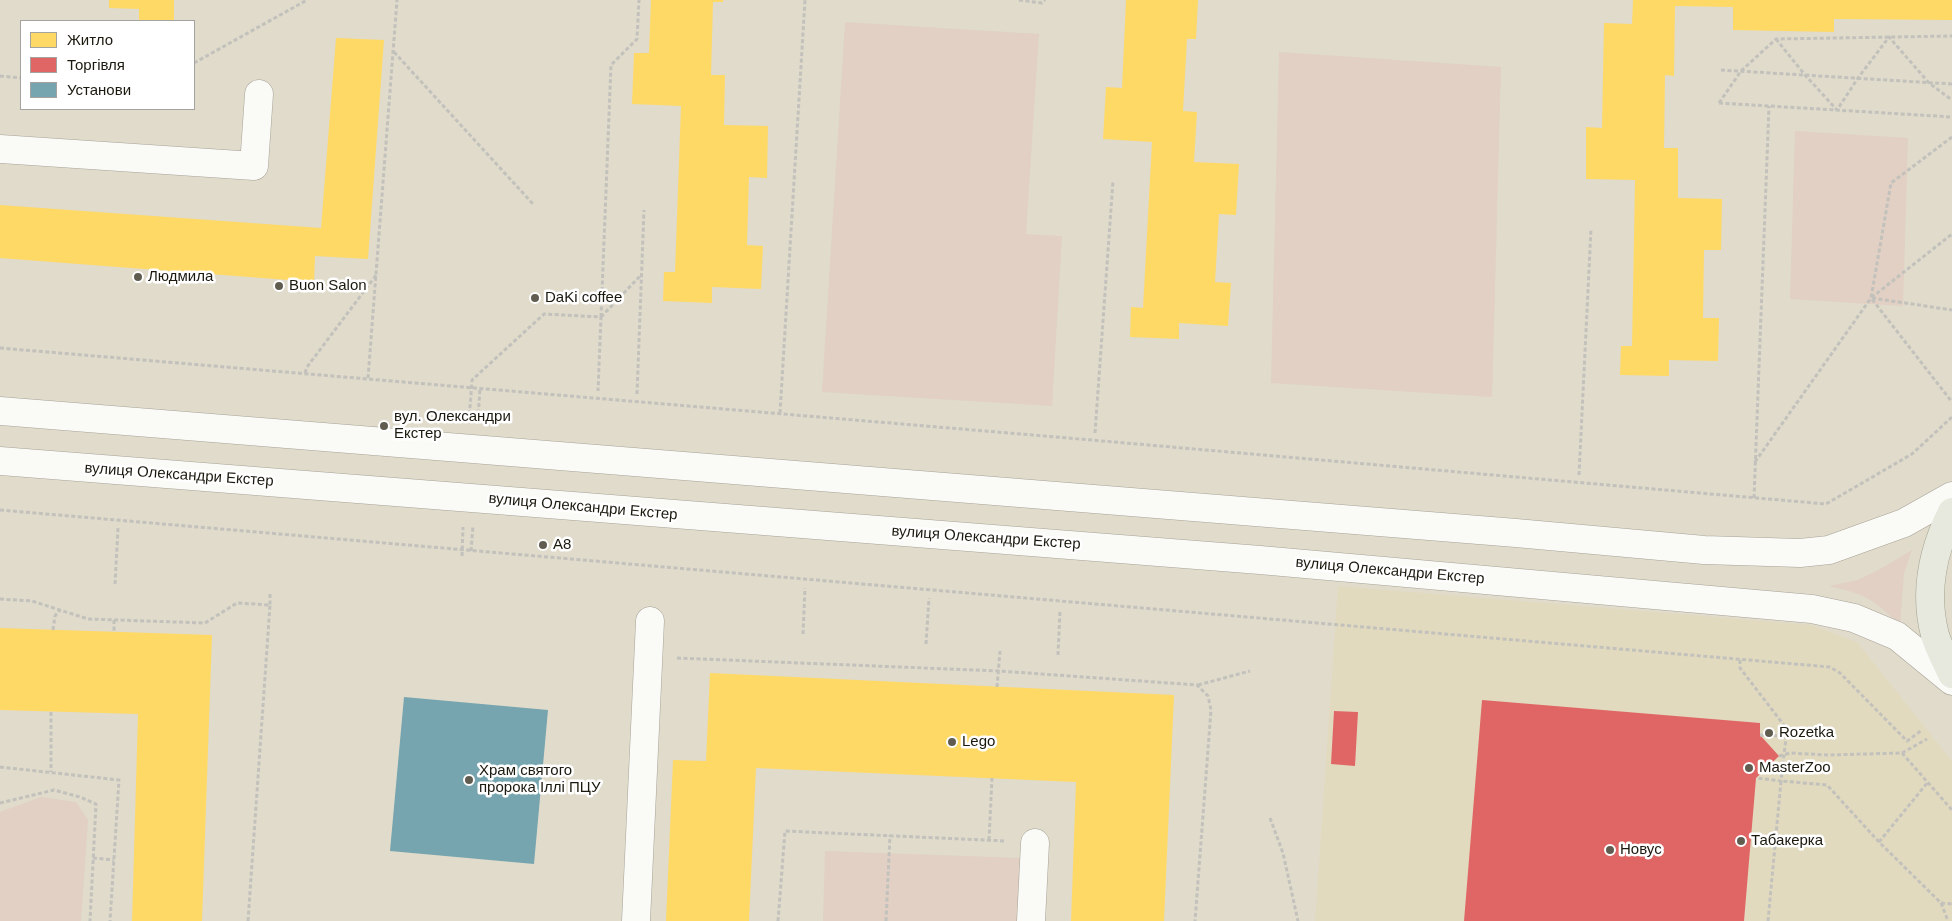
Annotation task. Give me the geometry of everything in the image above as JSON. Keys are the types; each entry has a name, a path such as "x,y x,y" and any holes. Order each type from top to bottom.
{"main road":[{"path":"1952,512 1944,527 1936,551 1930,581 1930,612 1936,637 1952,674"}],"street":[{"path":"0,149 254,166 259,94"},
{"path":"0,411 1497,531 1704,550 1800,553 1828,550 1904,523 1952,496"},
{"name":"вулиця Олександри Екстер","path":"0,461 1260,560 1812,609 1854,618 1897,636 1952,681"},
{"path":"636,921 650,621"},
{"path":"1031,921 1034,843"}],"path":[{"path":"195,61 307,0"},
{"path":"368,378 394,52 396,0"},
{"path":"598,390 611,65 637,39 639,0"},
{"path":"780,413 806,0"},
{"path":"1019,0 1042,4 1045,0"},
{"path":"1952,36 1776,39 1741,71 1719,103 1952,117"},
{"path":"1837,110 1858,78 1890,37"},
{"path":"1890,37 1929,83 1952,100"},
{"path":"1776,39 1837,110"},
{"path":"394,52 533,204"},
{"path":"1721,70 1952,84"},
{"path":"0,76 20,78"},
{"path":"1754,498 1769,106"},
{"path":"1952,137 1891,183 1871,298 1952,402"},
{"path":"1095,433 1113,181"},
{"path":"636,394 644,210"},
{"path":"1579,475 1590,229"},
{"path":"1755,463 1871,298 1952,234"},
{"path":"305,373 307,366 377,274"},
{"path":"472,387 472,380 544,314 601,317 642,274"},
{"path":"1871,298 1952,310"},
{"path":"0,348 780,413 1826,504 1912,454 1952,417"},
{"path":"0,510 1830,667 1840,673 1907,741 1922,730"},
{"path":"115,584 118,528"},
{"path":"803,634 805,588"},
{"path":"248,921 270,594"},
{"path":"0,598 32,601 88,619 205,623 237,603 270,605"},
{"path":"926,644 929,598"},
{"path":"53,630 55,616 60,610"},
{"path":"1058,655 1060,610"},
{"path":"114,620 114,632"},
{"path":"997,686 1000,651"},
{"path":"648,658 999,671 1197,685 1250,671"},
{"path":"1740,660 1740,668 1787,729 1768,921"},
{"path":"1195,921 1211,710 1208,696 1197,685"},
{"path":"51,712 52,772"},
{"path":"1760,734 1786,736"},
{"path":"1779,756 1790,753 1828,755 1902,753 1927,739"},
{"path":"1902,753 1952,810"},
{"path":"0,767 119,780 110,921"},
{"path":"778,921 785,831 989,840 992,778"},
{"path":"1756,778 1827,786 1878,842 1941,903 1948,921"},
{"path":"1878,842 1928,782"},
{"path":"0,803 54,790 80,797 96,804 90,921"},
{"path":"1270,818 1283,853 1298,921"},
{"path":"886,921 890,836"},
{"path":"93,858 114,860"},
{"path":"1941,903 1952,904"}],"shaded area":[{"path":"845,22 1039,34 1026,234 1062,236 1052,406 822,392"},
{"path":"1279,52 1501,67 1492,397 1271,383"},
{"path":"1795,131 1908,138 1903,306 1790,299"},
{"path":"1912,550 1904,573 1900,626 1883,609 1868,599 1829,586 1858,580"},
{"path":"1338,586 1811,625 1857,642 1952,761 1952,921 1315,921"},
{"path":"41,797 76,802 88,820 81,921 0,921 0,812"},
{"path":"825,851 1021,858 1019,921 823,921"}],"building: Житло":[{"path":"109,0 174,0 174,20 139,20 139,9 109,8"},
{"path":"651,0 723,0 723,2 713,2 711,75 725,75 724,125 768,126 767,178 749,177 747,245 763,246 761,289 712,287 712,303 663,301 664,272 675,272 681,106 632,104 634,53 649,53"},
{"path":"1126,0 1198,0 1196,39 1187,39 1183,111 1197,112 1194,162 1239,164 1236,215 1219,214 1215,282 1231,283 1228,326 1179,323 1179,339 1130,337 1131,307 1143,308 1152,142 1103,139 1106,87 1122,88"},
{"path":"1633,0 1952,0 1952,20 1834,19 1834,32 1733,30 1733,7 1675,6 1674,76 1665,75 1664,148 1678,148 1678,198 1722,199 1721,250 1704,250 1703,318 1719,318 1718,361 1669,360 1669,376 1620,375 1621,346 1632,346 1635,180 1586,179 1586,127 1602,128 1604,23 1632,24"},
{"path":"336,38 384,40 368,259 315,256 314,282 0,258 0,205 321,228"},
{"path":"0,628 212,635 202,921 132,921 138,714 0,710"},
{"path":"710,673 1174,695 1164,921 1071,921 1076,782 756,768 749,921 666,921 673,760 706,761"}],"building: Торгівля":[{"name":"Новус","path":"1482,700 1760,723 1760,735 1779,756 1756,778 1744,921 1464,921"},
{"path":"1334,711 1358,712 1355,766 1331,764"}],"building: Установи":[{"name":"Храм святого пророка Іллі ПЦУ","path":"404,697 548,710 534,864 390,851"}],"place":[{"name":"Людмила","path":"138,277"},
{"name":"Buon Salon","path":"279,286"},
{"name":"DaKi coffee","path":"535,298"},
{"name":"вул. Олександри Екстер","path":"384,426"},
{"name":"A8","path":"543,545"},
{"name":"Rozetka","path":"1769,733"},
{"name":"Lego","path":"952,742"},
{"name":"MasterZoo","path":"1749,768"},
{"name":"Храм святого пророка Іллі ПЦУ","path":"469,780"},
{"name":"Табакерка","path":"1741,841"},
{"name":"Новус","path":"1610,850"}]}
